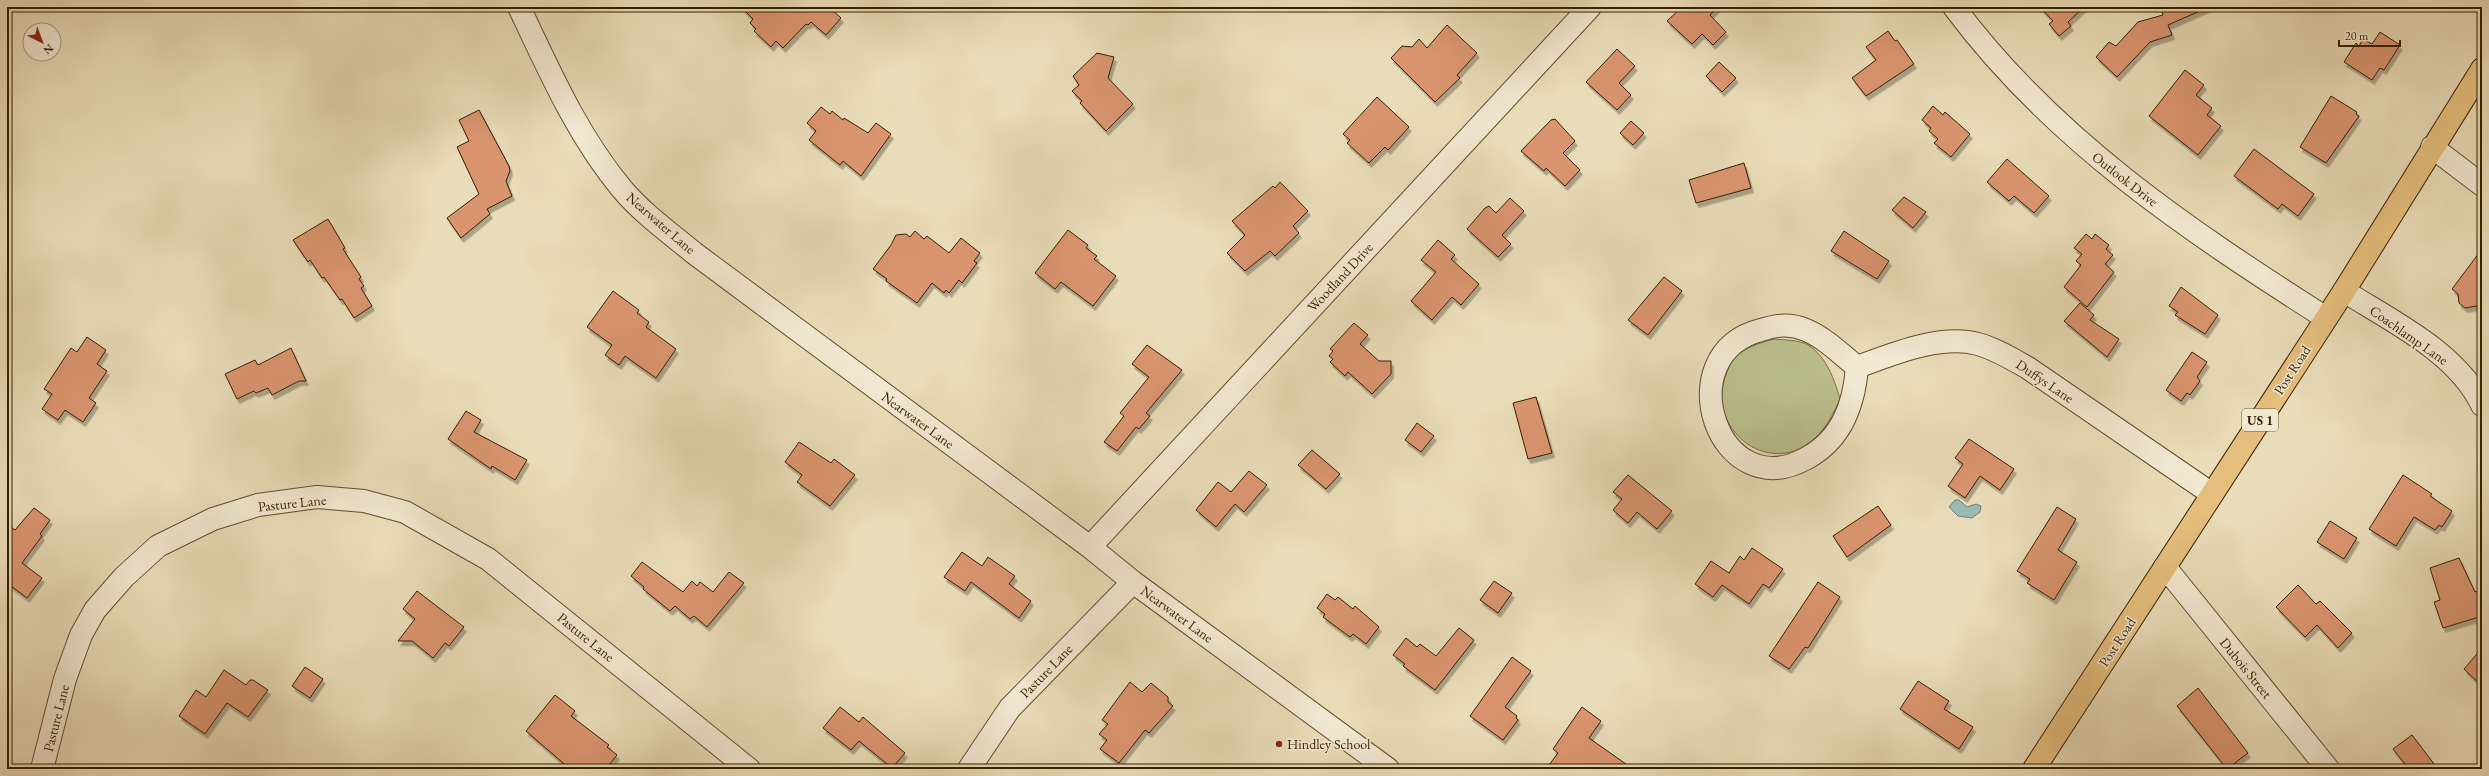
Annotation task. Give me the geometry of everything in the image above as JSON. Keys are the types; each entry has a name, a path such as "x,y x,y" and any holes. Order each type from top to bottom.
{"main road":[{"name":"Post Road","path":"2034,769 2344,291 2432,147 2482,69"}],"street":[{"name":"Nearwater Lane","path":"519,7 561,95 591,149 623,190 656,222 874,388 1090,547 1133,582 1388,769"},
{"name":"Woodland Drive","path":"1090,547 1590,7"},
{"name":"Outlook Drive","path":"1954,7 1995,61 2083,146 2181,222 2326,318"},
{"path":"2432,147 2482,186"},
{"name":"Coachlamp Lane","path":"2344,291 2421,340 2465,379 2482,405"},
{"path":"1783,324 1805,329 1826,342 1857,367 1855,390 1836,436 1815,454 1792,467 1773,470 1752,465 1730,449 1719,432 1710,403 1713,377 1725,351 1749,333 1783,324"},
{"name":"Duffys Lane","path":"1857,367 1897,352 1936,342 1983,346 2002,353 2028,368 2212,494"},
{"name":"Pasture Lane","path":"42,769 65,679 81,635 95,610 124,577 158,546 213,519 258,505 317,497 364,501 405,512 488,559 748,769"},
{"name":"Dubois Street","path":"2165,567 2328,769"},
{"name":"Pasture Lane","path":"969,769 1010,708 1133,582"}],"green space":[{"path":"1774,339 1801,342 1815,350 1829,369 1840,399 1832,416 1818,436 1795,451 1777,454 1760,450 1744,442 1732,429 1724,413 1722,394 1726,375 1734,358 1753,346"}],"water":[{"path":"1955,500 1959,500 1967,507 1976,504 1981,506 1980,512 1972,518 1958,516 1949,507"}],"building":[{"path":"741,7 829,7 841,18 826,35 811,22 808,25 806,24 783,48 776,41 771,47 754,31 756,29 750,23 753,19"},
{"path":"1682,7 1718,7 1710,15 1726,32 1713,45 1702,34 1692,44 1667,21"},
{"path":"2040,7 2084,7 2068,22 2071,26 2059,36 2049,24 2053,21"},
{"path":"2161,7 2209,7 2168,25 2172,35 2150,42 2117,77 2096,57 2109,42 2116,46 2138,22 2163,15"},
{"path":"1447,25 1477,53 1457,75 1460,78 1435,102 1391,58 1402,46 1412,47 1419,39 1427,48"},
{"path":"1888,31 1895,41 1897,40 1914,64 1866,96 1852,78 1876,60 1866,47"},
{"path":"2380,32 2400,45 2384,70 2380,68 2372,80 2344,62 2356,43 2359,46 2363,39 2372,44"},
{"path":"1617,49 1635,66 1619,83 1631,95 1617,110 1586,82"},
{"path":"1097,53 1114,57 1108,78 1133,104 1106,131 1080,103 1082,101 1072,91 1079,85 1073,76"},
{"path":"1719,62 1736,78 1722,92 1706,76"},
{"path":"2185,70 2204,85 2196,95 2212,108 2207,115 2221,126 2198,155 2149,116"},
{"path":"2331,96 2357,112 2356,114 2359,116 2326,163 2300,147"},
{"path":"1377,97 1409,127 1388,150 1385,147 1369,163 1347,143 1350,140 1343,134"},
{"path":"1933,106 1943,115 1945,112 1970,134 1951,157 1934,143 1938,139 1929,131 1931,128 1922,120"},
{"path":"821,107 830,114 832,111 843,120 844,118 868,133 876,123 891,134 861,176 843,161 840,165 809,140 816,131 807,123"},
{"path":"479,110 509,166 510,171 506,181 512,196 487,209 490,214 461,238 447,218 479,194 457,147 469,141 459,120"},
{"path":"1555,119 1575,141 1563,153 1580,170 1565,186 1546,168 1544,171 1521,151 1551,120"},
{"path":"1631,121 1644,133 1633,145 1620,133"},
{"path":"2254,149 2314,194 2298,216 2282,204 2278,209 2234,176"},
{"path":"2007,159 2049,196 2034,213 2014,196 2009,201 1987,182"},
{"path":"1744,163 1751,188 1696,203 1689,180"},
{"path":"1280,182 1308,211 1293,226 1299,233 1275,256 1270,251 1245,271 1227,253 1245,235 1232,221 1273,186 1275,188"},
{"path":"1904,197 1926,212 1913,228 1892,210"},
{"path":"1510,198 1524,211 1502,235 1511,244 1498,257 1467,229 1485,208 1489,206 1496,213"},
{"path":"328,219 345,248 343,249 361,277 359,279 364,286 361,288 372,306 354,318 342,299 340,300 310,260 308,262 293,240"},
{"path":"1068,230 1088,245 1086,248 1097,256 1094,259 1116,276 1093,306 1061,282 1055,289 1035,273"},
{"path":"915,231 924,239 927,236 949,253 961,238 980,253 974,261 977,263 962,283 959,280 949,293 946,290 944,293 932,283 917,303 886,281 887,279 873,269 891,245 896,235 906,234 910,237"},
{"path":"1844,231 1889,261 1877,279 1831,251"},
{"path":"2086,234 2092,239 2095,234 2109,245 2106,249 2113,255 2105,264 2114,272 2087,307 2064,287 2081,265 2076,261 2082,254 2074,248"},
{"path":"1438,240 1455,255 1451,259 1479,284 1461,305 1452,297 1432,320 1411,301 1436,272 1421,260"},
{"path":"2482,249 2482,305 2465,308 2459,303 2458,294 2452,289"},
{"path":"1664,277 1682,291 1648,335 1628,320"},
{"path":"2181,287 2218,315 2205,334 2175,315 2178,312 2169,306"},
{"path":"613,291 639,310 637,313 649,322 646,327 676,349 656,378 625,356 619,365 605,355 612,345 587,327"},
{"path":"2080,303 2094,315 2090,320 2119,339 2107,357 2064,321"},
{"path":"1354,323 1368,335 1360,344 1379,361 1391,361 1391,374 1372,394 1348,372 1345,376 1330,362 1333,359 1329,356 1333,351 1330,349"},
{"path":"87,337 106,350 97,364 107,371 89,398 96,403 83,422 65,410 58,420 42,409 52,394 44,389 71,348 77,352"},
{"path":"1147,345 1182,370 1146,413 1150,416 1139,429 1136,427 1117,451 1104,442 1124,416 1120,413 1149,377 1132,364"},
{"path":"291,348 306,381 299,381 272,395 268,388 256,393 254,391 237,399 225,374 255,360 258,365"},
{"path":"2192,352 2207,362 2197,377 2200,381 2190,395 2187,393 2181,401 2166,390"},
{"path":"1536,397 1552,453 1528,459 1513,403"},
{"path":"466,411 481,420 474,432 527,460 515,480 492,466 491,469 448,439"},
{"path":"1417,423 1434,436 1421,452 1405,440"},
{"path":"1969,439 2014,469 2000,490 1980,476 1965,498 1948,486 1963,464 1955,458"},
{"path":"799,442 831,463 834,459 855,475 830,506 797,482 802,475 785,462"},
{"path":"1312,450 1340,474 1326,489 1298,465"},
{"path":"1249,471 1267,485 1244,512 1235,504 1216,527 1196,510 1218,482 1231,492"},
{"path":"1628,475 1672,511 1657,529 1637,512 1628,523 1613,510 1622,499 1613,492"},
{"path":"2403,475 2432,494 2430,496 2452,511 2442,527 2439,525 2435,530 2414,517 2396,546 2369,529"},
{"path":"1878,506 1891,525 1847,557 1833,536"},
{"path":"2057,507 2076,519 2058,550 2077,562 2054,600 2027,583 2030,579 2017,571"},
{"path":"34,508 50,520 40,534 42,536 22,563 42,578 27,598 7,583 7,524 15,530"},
{"path":"2330,521 2357,538 2344,559 2317,542"},
{"path":"1752,548 1783,569 1769,588 1763,584 1749,604 1722,585 1713,597 1695,584 1711,561 1729,573 1740,556 1744,560"},
{"path":"962,552 982,566 988,557 1015,576 1009,584 1031,601 1019,618 971,582 965,591 944,577"},
{"path":"2459,558 2475,592 2478,591 2482,604 2482,616 2443,628 2434,602 2440,600 2430,568"},
{"path":"642,562 683,592 692,581 697,586 700,582 713,592 729,572 744,583 707,627 694,616 690,619 675,606 670,611 643,589 644,587 631,576"},
{"path":"1494,581 1512,593 1498,613 1480,600"},
{"path":"1818,582 1840,597 1808,648 1805,647 1789,669 1769,656"},
{"path":"2298,585 2316,604 2320,601 2352,633 2338,648 2317,625 2305,637 2276,607"},
{"path":"417,591 464,627 449,646 445,643 433,658 412,641 398,641 415,619 403,609"},
{"path":"1327,594 1335,600 1338,597 1353,609 1355,606 1379,627 1366,644 1353,634 1350,637 1323,617 1325,614 1317,608"},
{"path":"1459,628 1474,640 1435,690 1403,666 1405,664 1393,655 1406,638 1417,647 1420,644 1436,656"},
{"path":"2482,648 2482,686 2464,669"},
{"path":"1512,657 1531,671 1505,707 1517,716 1516,718 1518,720 1503,740 1470,716"},
{"path":"305,667 323,679 310,698 292,686"},
{"path":"224,670 246,685 250,680 253,680 268,690 248,717 227,703 205,734 179,716 196,690 206,697"},
{"path":"1918,681 1949,701 1944,709 1973,727 1959,749 1900,709"},
{"path":"1130,682 1142,692 1151,683 1168,697 1168,702 1173,706 1149,733 1145,730 1119,763 1100,749 1107,740 1099,734 1108,724 1102,720"},
{"path":"2198,688 2248,753 2227,769 2177,706"},
{"path":"555,695 575,711 571,716 609,745 607,747 617,755 606,769 570,769 526,731"},
{"path":"840,707 859,722 863,717 905,753 892,768 859,741 851,750 823,728"},
{"path":"1582,707 1601,721 1589,738 1633,769 1546,769 1558,753 1553,749"},
{"path":"2412,735 2438,769 2409,769 2393,749"}],"place":[{"name":"Hindley School","path":"1279,744"}]}
